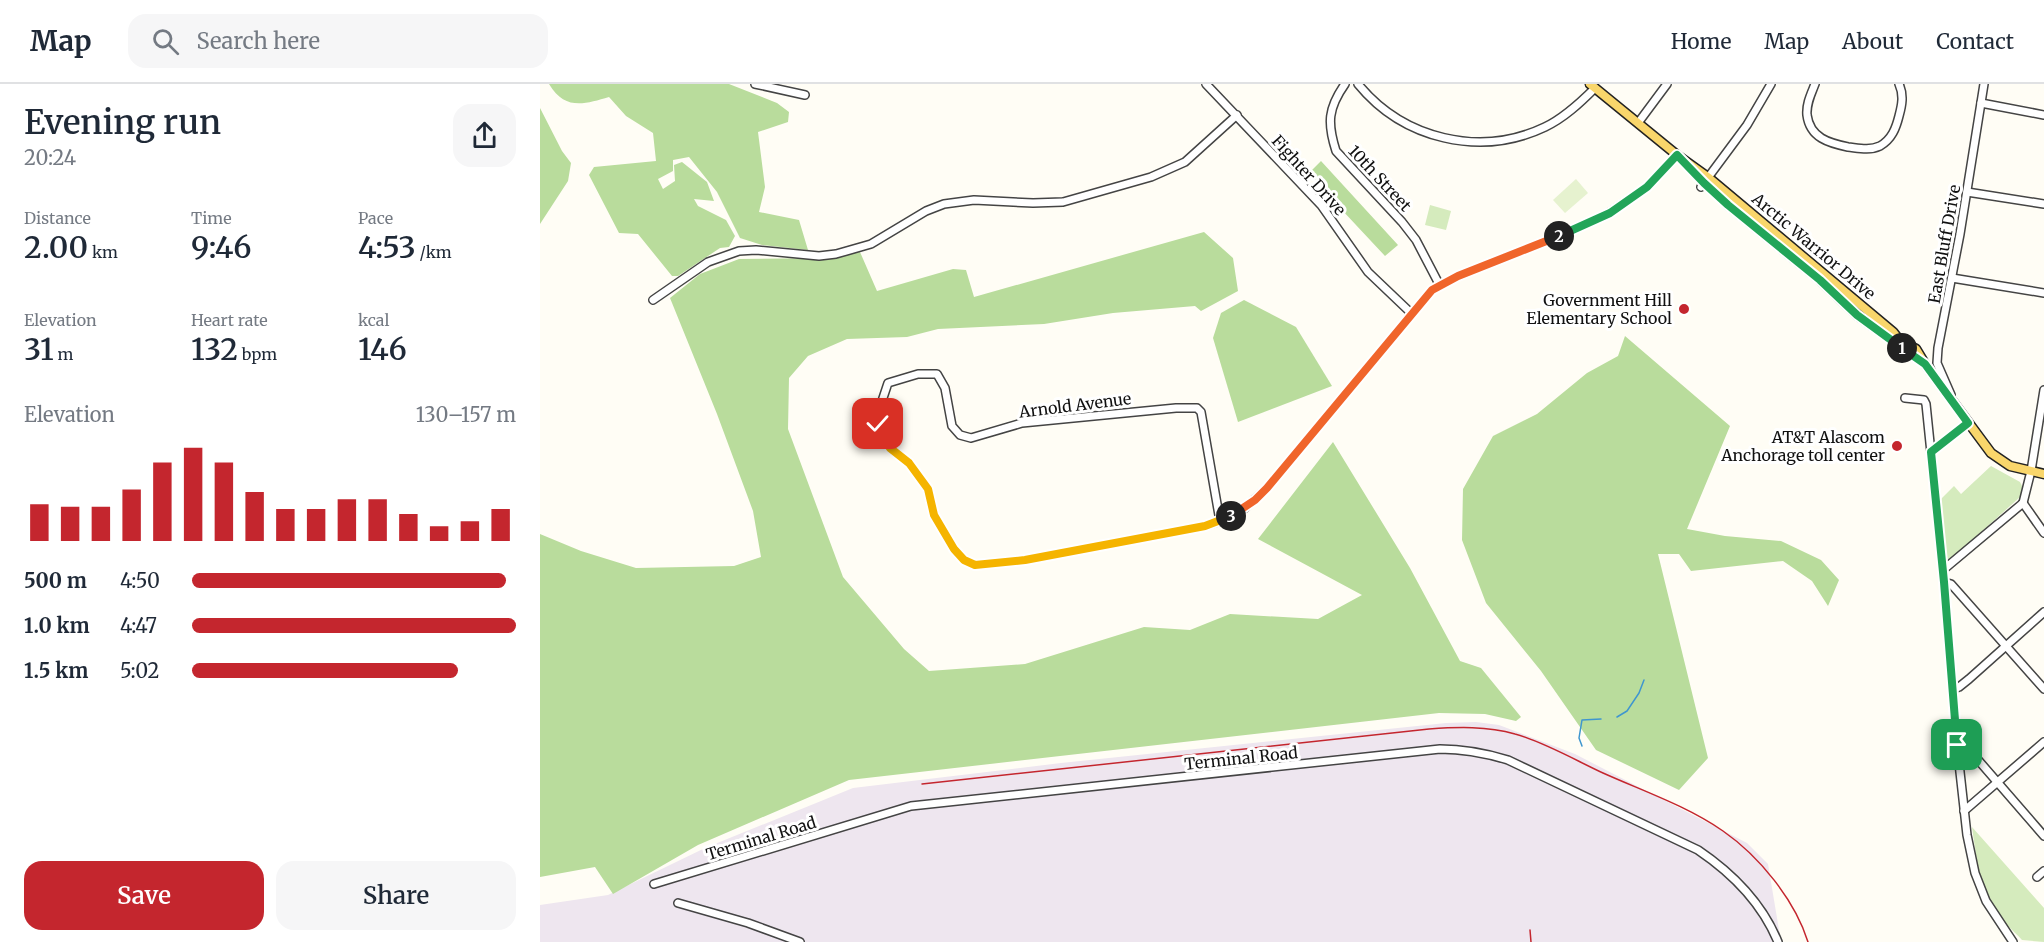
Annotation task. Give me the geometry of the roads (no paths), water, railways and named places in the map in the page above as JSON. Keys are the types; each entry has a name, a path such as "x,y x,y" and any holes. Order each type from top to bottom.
{"main road":[{"name":"Arctic Warrior Drive","path":"1593,86 1677,155 1704,183 1893,332 1900,341 1916,349 1991,453 2010,466 2044,474"}],"street":[{"path":"755,84 805,95"},
{"name":"Fighter Drive","path":"1206,84 1321,205 1368,272 1411,313"},
{"name":"10th Street","path":"1345,84 1335,99 1331,111 1332,136 1336,151 1416,240 1439,284"},
{"path":"1358,84 1370,98 1411,127 1452,140 1476,142 1508,139 1545,127 1566,115 1593,86"},
{"path":"1638,123 1666,84"},
{"path":"1704,183 1741,133 1771,84"},
{"path":"1815,84 1807,105 1807,115 1813,130 1828,143 1862,149 1878,147 1892,136 1902,102 1899,84"},
{"name":"East Bluff Drive","path":"1956,405 1936,363 1984,84"},
{"path":"1981,103 2044,115"},
{"path":"653,300 708,262 739,251 756,250 819,256 836,254 870,244 926,211 944,204 974,200 1060,202 1151,177 1185,162 1237,115"},
{"name":"Arnold Avenue","path":"1220,521 1201,412 1197,408 1191,406 1022,423 971,438 960,435 952,426 945,388 937,374 918,374 888,383 878,413 882,436 890,448 909,463 928,489 934,515 954,549 964,560 975,565 1025,560 1205,526 1220,521 1245,508 1267,488 1411,313 1439,284 1569,232 1610,213 1647,187 1677,155"},
{"path":"1967,192 2044,204"},
{"path":"1952,278 2044,293"},
{"path":"1943,570 2022,503 2031,471 2044,390"},
{"path":"1905,398 1924,400 1943,570 1957,745 1971,856 1979,886 1994,915 2013,942"},
{"path":"1931,452 1968,423"},
{"path":"2022,503 2044,533"},
{"path":"1944,582 1951,584 2044,689"},
{"path":"1952,690 1959,687 2044,612"},
{"path":"1964,811 2044,742"},
{"path":"1957,745 1966,746 2044,836"},
{"name":"Terminal Road","path":"654,885 911,806 1440,749 1463,749 1509,760 1698,850 1739,884 1763,914 1778,942"},
{"path":"2037,877 2044,871"},
{"path":"678,903 748,923 800,942"}],"waterway":[{"path":"1617,717 1627,711 1639,693 1644,680"},
{"path":"1582,746 1579,738 1582,720 1601,719"}],"railway":[{"path":"922,784 1429,729 1472,728 1504,731 1536,741 1664,799 1723,831 1750,853 1774,880 1794,910 1808,942"},
{"path":"1530,930 1531,942"}],"place":[{"name":"Government Hill Elementary School","path":"1684,309"},
{"name":"AT&T Alascom Anchorage toll center","path":"1897,446"}]}
